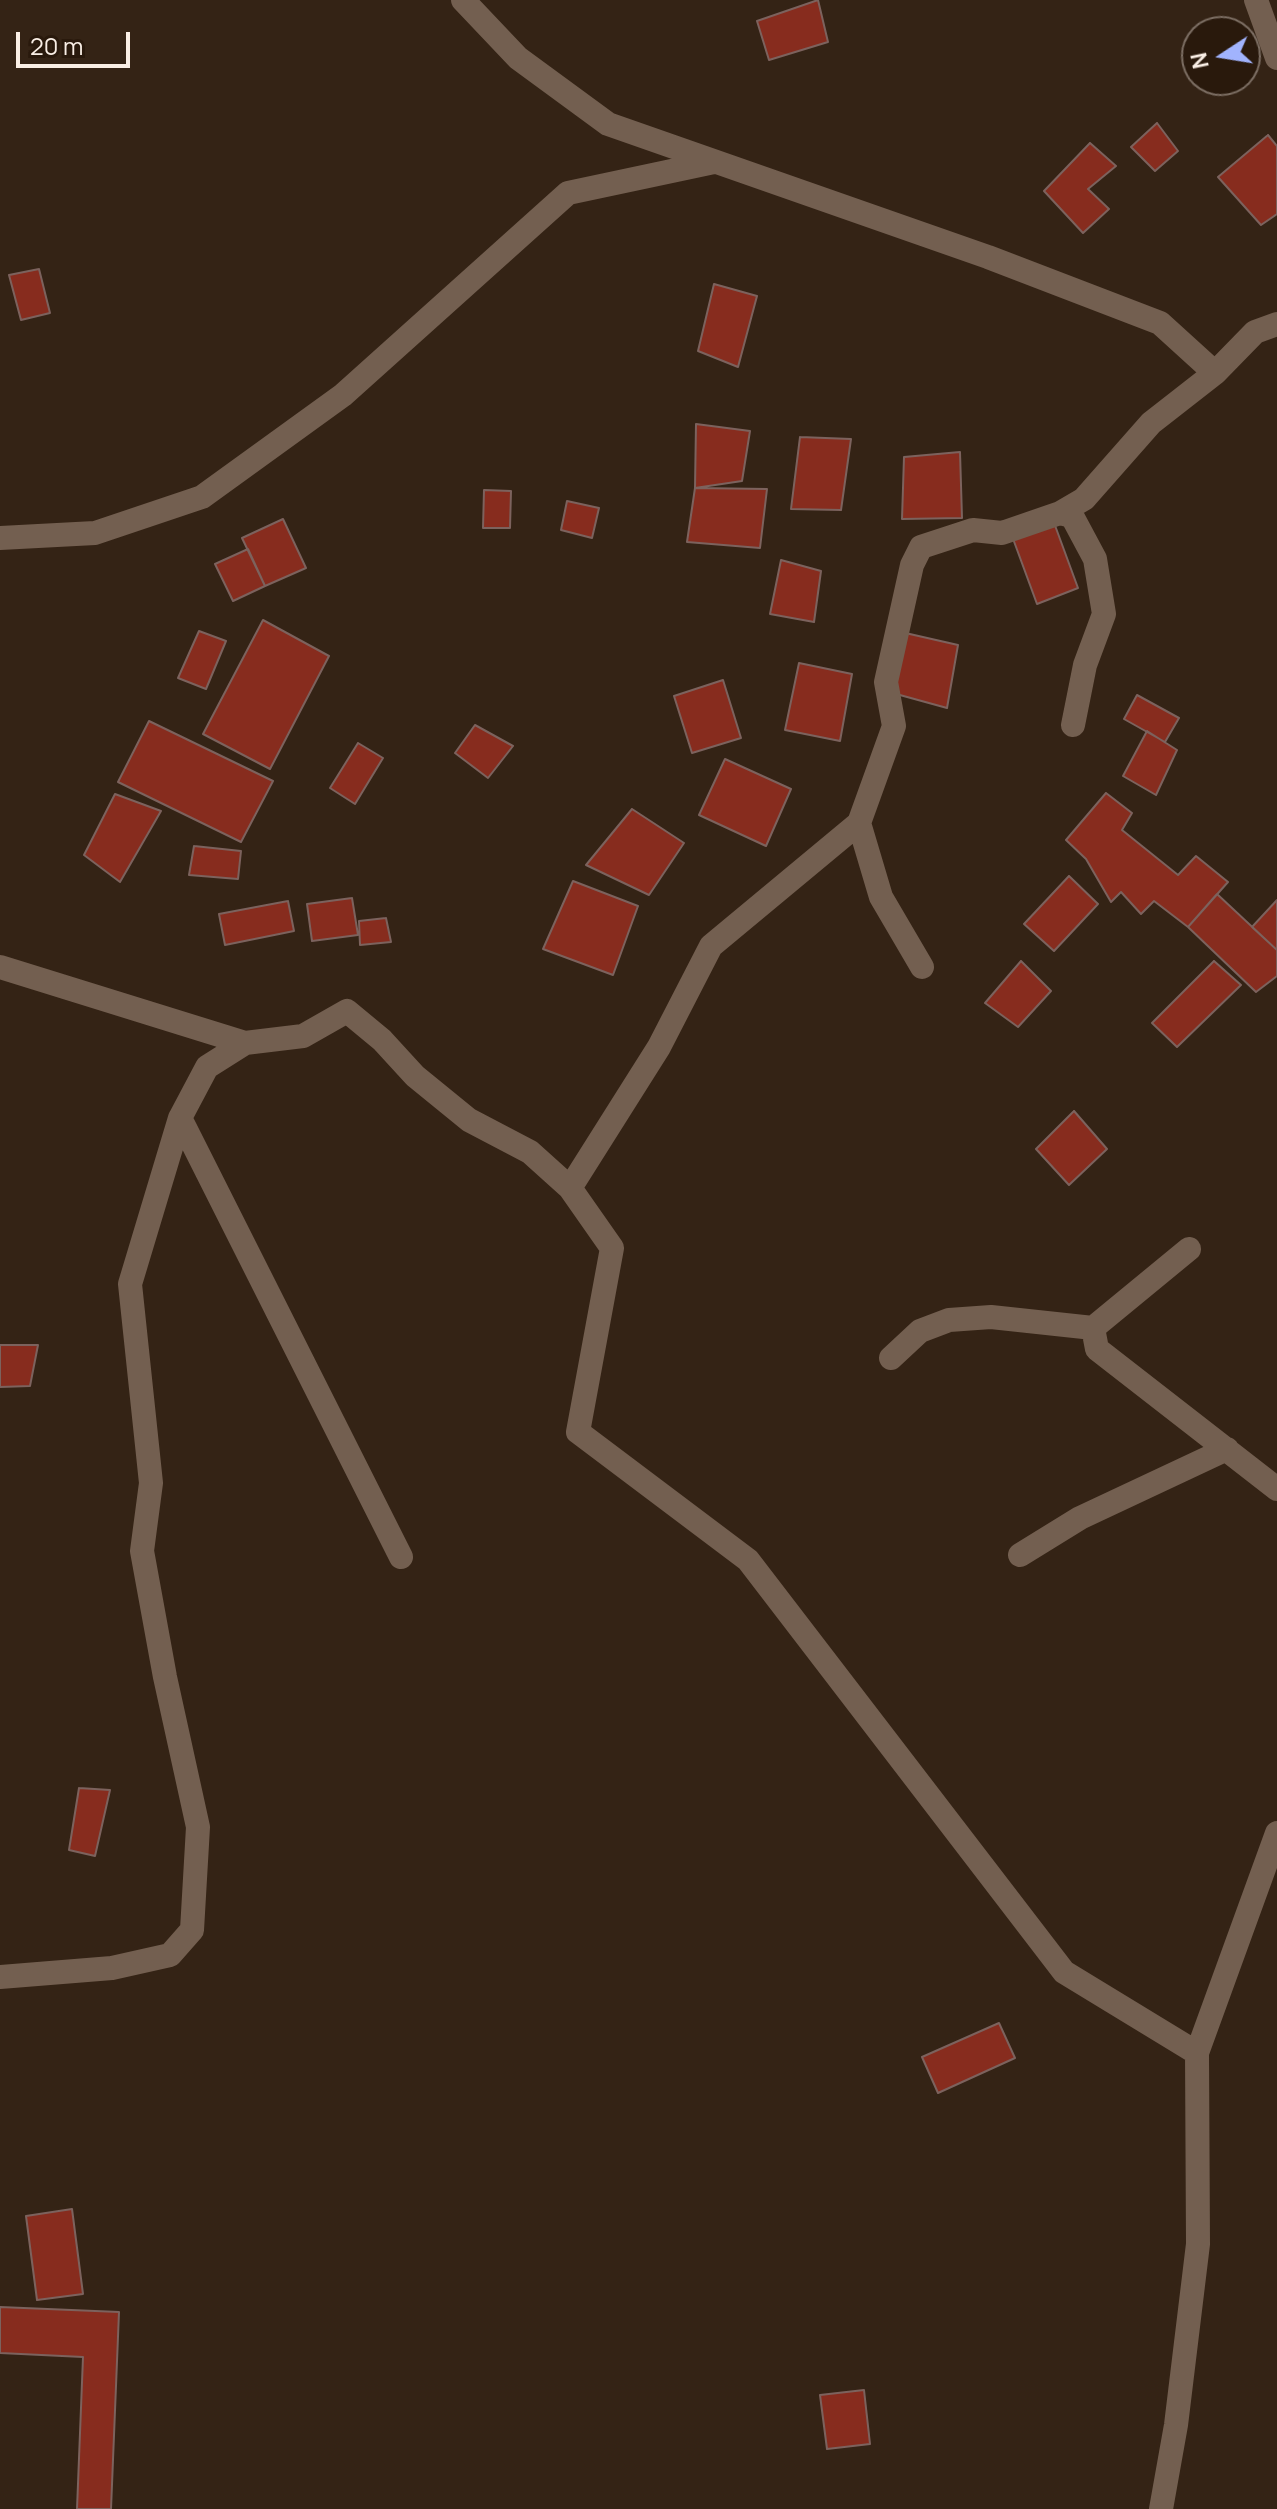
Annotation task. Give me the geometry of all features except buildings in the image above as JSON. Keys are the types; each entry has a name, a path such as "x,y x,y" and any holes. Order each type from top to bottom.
{"street":[{"path":"463,0 518,58 608,124 988,257 1160,323 1215,373"},
{"path":"1256,0 1277,58"},
{"path":"0,538 95,533 202,497 343,395 568,193 717,161"},
{"path":"570,1188 659,1047 711,946 859,823 894,726 886,682 912,565 921,547 973,530 1002,533 1060,513 1084,499 1151,423 1215,373 1255,332 1277,324"},
{"path":"1060,513 1072,516 1095,559 1104,614 1085,665 1073,725"},
{"path":"859,823 881,897 922,967"},
{"path":"0,967 245,1043 303,1036 347,1011 382,1040 415,1076 469,1120 530,1152 570,1188 612,1248 578,1432 748,1560 1064,1972 1197,2053"},
{"path":"0,1977 112,1968 170,1955 192,1930 198,1827 165,1677 142,1551 151,1483 130,1284 180,1118 207,1067 245,1043"},
{"path":"180,1118 401,1557"},
{"path":"891,1358 920,1331 949,1320 991,1317 1093,1328 1189,1249"},
{"path":"1093,1328 1097,1349 1277,1489"},
{"path":"1020,1555 1080,1518 1227,1449"},
{"path":"1161,2509 1176,2425 1198,2244 1197,2053 1277,1833"}]}
